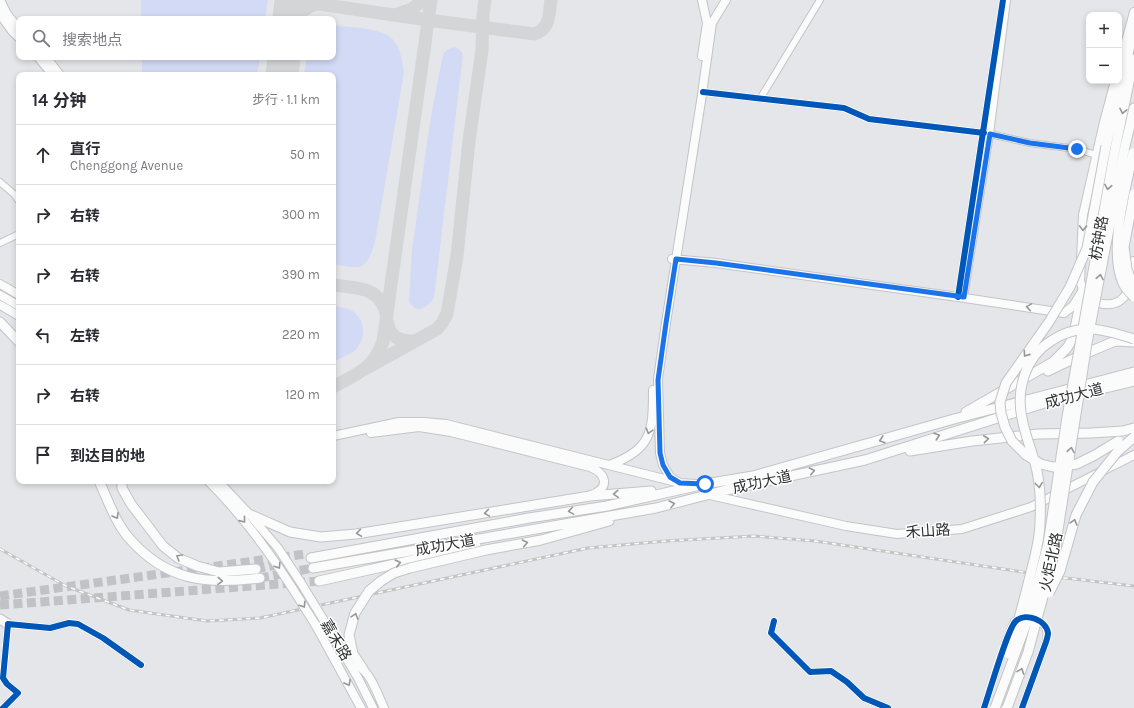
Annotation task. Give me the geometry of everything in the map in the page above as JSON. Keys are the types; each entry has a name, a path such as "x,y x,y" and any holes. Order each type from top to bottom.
{"highway":[{"path":"1134,29 1122,149 1116,260 1123,283 1134,297"},
{"name":"枋钟路","path":"1077,412 1087,343 1122,149 1134,59"},
{"name":"枋钟路","path":"1067,417 1122,149 1134,108"},
{"path":"1122,149 1087,248 1070,286 1049,322 1006,383 1000,402 1005,427 1012,441 1026,455 1041,464 1053,467 1077,464 1118,441 1134,428"},
{"path":"1134,194 1124,246 1134,304"},
{"path":"954,419 1053,362 1068,348 1073,338 1084,289"},
{"path":"0,322 16,339"},
{"path":"1003,687 1009,655 1036,554 1040,523 1040,495 1037,471 1022,418 1020,399 1021,385 1026,369 1032,358 1046,344 1060,335 1079,329 1110,331 1134,340"},
{"path":"1015,384 1051,370 1096,348 1115,342 1134,340"},
{"name":"成功大道","path":"249,514 290,532 321,538 356,534 590,496 705,484 753,476 954,419 1134,372"},
{"name":"成功大道","path":"313,568 656,508 726,490 865,460 990,420 1091,391 1134,381"},
{"name":"火炬北路","path":"1007,708 1028,652 1054,556 1077,412"},
{"name":"火炬北路","path":"995,708 1028,619 1048,544 1067,417"},
{"path":"865,460 921,448 972,441 1038,434 1123,431 1134,428"},
{"path":"1040,610 1060,571 1076,515 1093,482 1118,451 1134,437"},
{"path":"100,484 114,514 128,538 149,557 166,569 195,579 232,582 260,578"},
{"path":"122,484 122,488 130,504 163,546 178,558 197,566 219,572 256,569"},
{"name":"成功大道","path":"308,556 607,506 681,486"},
{"path":"363,669 350,655 350,635 355,613 369,590 394,573 486,550 541,540 656,508"},
{"path":"319,581 620,514"}],"main road":[{"path":"0,0 7,14 16,25"},
{"path":"681,486 670,477 663,465 660,453 658,380 697,100 706,23 702,0"},
{"path":"609,465 632,455 644,444 650,432 653,412 653,379 703,92 712,24 726,0"},
{"path":"1122,56 1134,12"},
{"path":"0,14 16,35"},
{"path":"40,60 50,72"},
{"path":"48,60 58,72"},
{"path":"1114,84 1083,215 1080,282 1091,299 1106,305 1115,304 1124,298 1132,288 1134,261"},
{"path":"674,259 716,263 1064,313 1073,306 1084,289"},
{"path":"0,284 16,293"},
{"path":"0,295 16,304"},
{"path":"0,305 16,314"},
{"path":"336,434 400,422 446,424 647,474 681,486"},
{"path":"336,441 370,433 419,427 451,432 597,470 602,474 604,480 603,486 600,492 590,496"},
{"name":"禾山路","path":"710,495 849,526 897,534 962,529 1031,507 1134,455"},
{"name":"嘉禾路","path":"211,484 226,498 269,552 315,624 361,708"},
{"name":"嘉禾路","path":"221,484 278,548 301,582 323,619 350,655 373,708"},
{"path":"363,669 371,681 384,708"}],"street":[{"path":"760,99 820,0"},
{"path":"986,134 1003,0"},
{"path":"961,297 1007,0"},
{"path":"703,92 844,108 869,119 986,134 1030,143 1077,149 1096,156"},
{"path":"0,182 16,197"},
{"path":"0,243 16,235"},
{"path":"984,708 1014,621 1024,616 1033,617 1044,626 1048,632 1046,642 1022,708"},
{"path":"774,621 771,633 810,672 831,671 847,682 864,698 888,708"},
{"path":"3,708 18,692 7,684 3,678 4,622 50,628 69,624 78,624 103,638 141,665"}],"shaded area":[{"path":"141,0 268,0 265,16 141,16"},
{"path":"336,25 367,29 383,33 395,42 399,49 404,72 375,242 369,259 361,266 350,267 336,265 336,72 304,72 306,60 336,60"},
{"path":"454,47 459,49 463,54 434,298 428,305 422,309 419,309 412,306 409,302 412,250 430,122 443,54 447,50"},
{"path":"142,60 260,60 258,72 142,72"},
{"path":"336,307 354,312 362,324 363,334 360,344 349,354 336,360"}],"taxiway":[{"path":"296,16 305,9 319,4 312,0"},
{"path":"395,15 412,9 423,0"},
{"path":"336,385 357,374 369,365 379,351 383,342 431,0"},
{"path":"363,370 437,329 447,314 457,256 469,141 482,50 485,0"},
{"path":"319,4 534,34 539,32 546,25 551,0"},
{"path":"336,285 367,290 379,299 384,306 387,316"},
{"path":"387,320 390,330 396,337 404,340 415,341"}],"runway":[{"path":"289,16 291,0"},
{"path":"282,72 284,60"}],"tunnel":[{"path":"0,596 305,554"},
{"path":"256,569 295,561"},
{"path":"260,578 313,568"},
{"path":"0,605 319,581"}],"railway":[{"path":"0,549 66,586 129,610 207,621 260,618 588,548 666,541 754,536 815,541 1057,577 1134,586"}],"cycle path":[{"path":"958,297 1003,0"},
{"path":"703,92 844,108 869,119 984,133"},
{"path":"984,708 1008,635 1016,621 1020,618 1030,617 1044,624 1048,634 1022,708"},
{"path":"774,621 771,633 810,672 831,671 847,682 864,698 888,708"},
{"path":"3,708 18,693 7,684 3,678 8,624 50,628 69,623 78,624 103,638 141,665"}],"route":[{"path":"705,484 680,483 670,477 663,465 660,453 658,380 676,259 716,263 964,297 990,134 1030,143 1077,149"}]}
